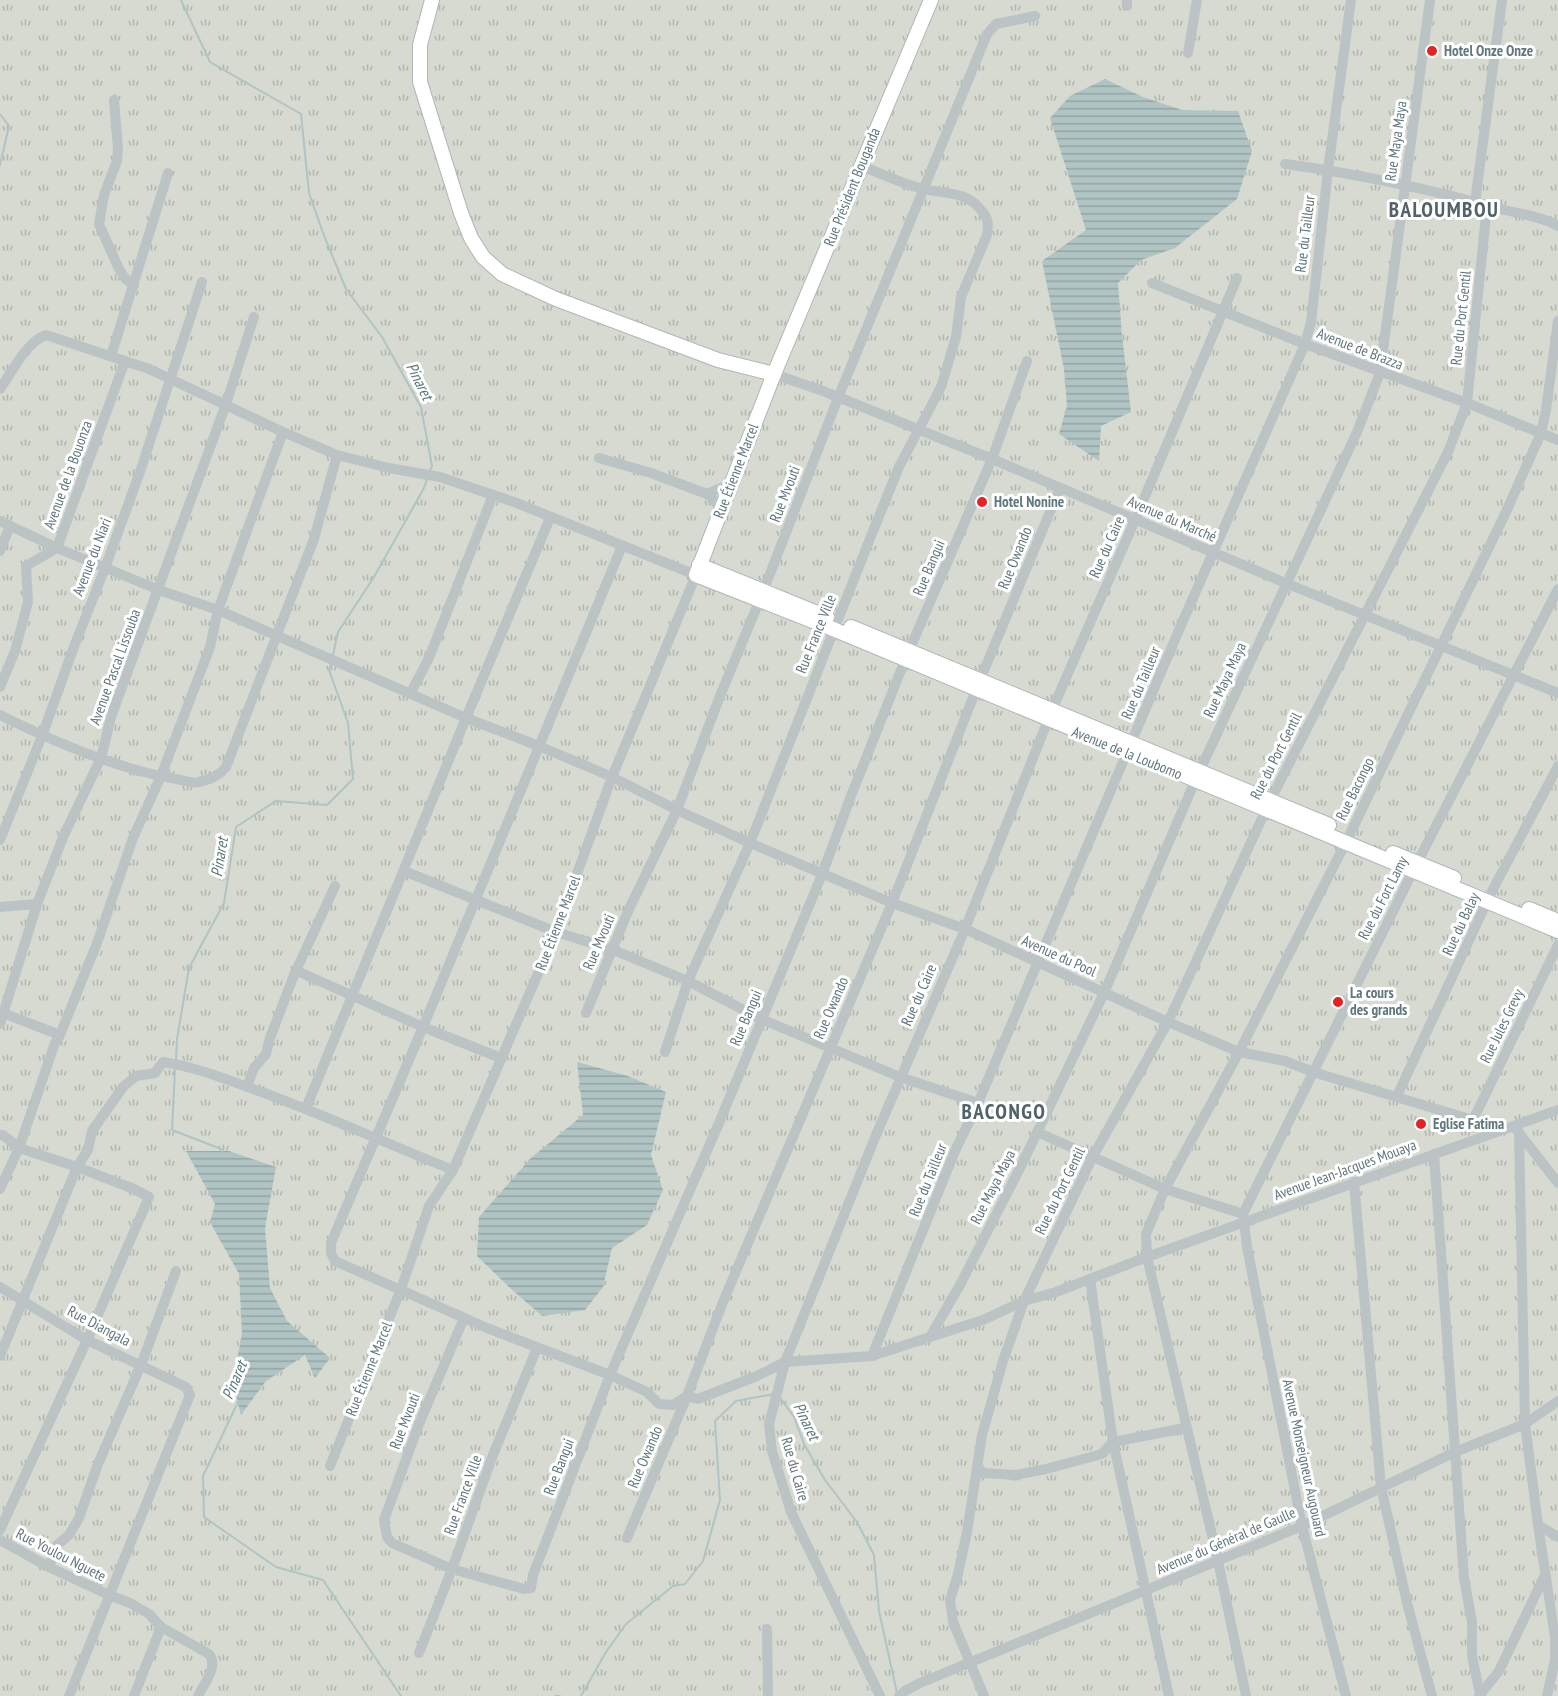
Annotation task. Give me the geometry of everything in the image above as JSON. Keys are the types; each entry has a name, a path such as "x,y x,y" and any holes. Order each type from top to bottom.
{"street":[{"path":"432,0 420,45 420,82 461,213 471,237 483,256 502,274 566,303 718,360 774,374"},
{"name":"Rue Président Bouganda","path":"774,374 931,0"},
{"path":"1188,54 1197,0"},
{"name":"Rue du Tailleur","path":"872,1356 955,1150 978,1103 1305,344 1311,322 1328,170 1352,0"},
{"name":"Rue Maya Maya","path":"930,1337 961,1283 1104,993 1198,776 1357,432 1380,373 1430,0"},
{"path":"1475,202 1502,0"},
{"name":"Rue Mvouti","path":"586,1013 611,950 677,810 838,398 990,28 996,24 1035,16"},
{"path":"114,99 117,161 104,195 99,224 117,267 134,286"},
{"path":"1285,164 1328,170 1405,186 1487,205 1558,226"},
{"path":"861,166 924,189"},
{"path":"111,356 168,173"},
{"name":"Rue France Ville","path":"665,1052 688,981 750,843 834,625 899,467 941,387 956,337 961,297 989,226 987,218 974,201 961,195 924,189"},
{"name":"Rue du Port Gentil","path":"984,1696 953,1622 950,1600 967,1533 982,1435 991,1400 1024,1301 1092,1158 1168,1022 1268,805 1448,452 1467,403 1487,205"},
{"name":"Rue du Caire","path":"880,1696 791,1512 772,1451 769,1424 785,1362 900,1077 965,929 1050,715 1237,278"},
{"name":"Avenue du Niari","path":"0,840 42,736 140,472 202,282"},
{"name":"Avenue de Brazza","path":"1152,283 1558,440"},
{"name":"Avenue Pascal Lissouba","path":"0,1024 37,904 64,835 101,758 111,717 226,404 254,317"},
{"name":"Rue Bacongo","path":"1246,1696 1218,1562 1147,1257 1146,1234 1165,1189 1239,1052 1348,838 1506,512 1541,433 1558,321"},
{"path":"0,389 31,345 37,338 46,335 171,378 283,432 338,454 389,468 440,477 493,495 678,569 698,570"},
{"name":"Rue Bangui","path":"452,1569 524,1589 531,1588 533,1575 610,1375 823,872 907,656 992,459 1027,361"},
{"name":"Avenue de la Bouonza","path":"0,687 15,651 28,602 26,566 57,548 125,362"},
{"name":"Avenue du Marché","path":"774,374 992,459 1214,554 1558,693"},
{"name":"Rue Étienne Marcel","path":"330,1466 401,1289 429,1206 453,1170 556,932 612,777 698,570 774,374"},
{"path":"0,1189 19,1148 55,1043 97,943 133,838 161,776 210,647 218,610 283,432"},
{"path":"0,715 42,736 101,758 161,776 197,783 221,773 226,767 314,539 338,454"},
{"path":"599,458 651,473 707,494 722,509"},
{"path":"707,494 732,483"},
{"name":"Rue Owando","path":"627,1538 687,1396 723,1302 892,903 978,685 1060,488"},
{"path":"410,694 429,658 493,495"},
{"path":"306,1108 550,518"},
{"path":"0,551 5,524"},
{"name":"Avenue du Pool","path":"5,524 159,590 218,610 466,718 612,777 750,843 892,903 965,929 1239,1052 1285,1061 1313,1072 1513,1130"},
{"path":"622,546 331,1243 331,1253 335,1261 464,1318 610,1375 647,1392 659,1404 673,1405 687,1396 698,1399 757,1376 785,1362"},
{"name":"Avenue de la Loubomo","path":"698,570 1415,867 1489,897 1558,921"},
{"name":"Rue du Fort Lamy","path":"1244,1218 1313,1072 1415,867 1558,589"},
{"name":"Rue du Balay","path":"1396,1096 1489,897 1558,766"},
{"path":"404,871 556,932 611,950 688,981 761,1019 900,1077 978,1103"},
{"path":"247,1087 254,1068 266,1054 270,1038 297,971 335,886"},
{"name":"Avenue de la Loubomo","path":"1489,897 1558,931"},
{"path":"0,908 37,904"},
{"name":"Rue Jules Grevy","path":"1473,1120 1558,945"},
{"path":"297,971 423,1027 501,1058"},
{"path":"2,1012 60,1035"},
{"path":"0,1356 77,1167 88,1150 92,1131 123,1087 136,1076 155,1072 163,1062 210,1072 306,1108 453,1170"},
{"name":"Avenue Jean-Jacques Mouaya","path":"785,1362 872,1356 982,1320 1024,1301 1090,1279 1244,1218 1513,1130 1558,1110"},
{"path":"1513,1130 1558,1183"},
{"path":"1513,1130 1525,1424 1555,1637 1555,1660 1547,1696"},
{"path":"1037,1132 1165,1189 1244,1218"},
{"path":"0,1135 19,1148 77,1167 149,1197 87,1340 0,1530"},
{"path":"1434,1154 1464,1578 1472,1622 1472,1656 1479,1695"},
{"path":"1354,1182 1381,1487 1407,1604 1432,1696"},
{"name":"Avenue Monseigneur Augouard","path":"1244,1218 1247,1247 1302,1526 1346,1696"},
{"path":"50,1567 56,1546 69,1535 79,1518 98,1464 141,1365 176,1271"},
{"path":"1090,1279 1113,1442 1169,1696"},
{"name":"Rue Diangala","path":"0,1287 87,1340 186,1387 190,1395 109,1595"},
{"name":"Rue Mvouti","path":"452,1569 392,1543 387,1537 384,1520 419,1424 464,1318"},
{"name":"Rue France Ville","path":"419,1653 493,1455 537,1348"},
{"name":"Avenue du Général de Gaulle","path":"902,1693 1302,1526 1455,1452 1525,1424 1557,1402"},
{"path":"977,1466 983,1473 1015,1475 1102,1454 1113,1442 1185,1428"},
{"path":"1538,1525 1558,1537"},
{"name":"Rue Youlou Nguete","path":"0,1540 50,1567 130,1603 149,1614 161,1626 209,1654 213,1659 213,1665 198,1696"},
{"path":"1479,1695 1499,1671 1545,1575"},
{"path":"69,1696 109,1595"},
{"path":"134,1696 161,1626"},
{"path":"767,1629 768,1696"}],"green space":[{"path":"0,0 1558,0 1558,1696 0,1696"}],"water":[{"path":"1105,79 1143,97 1182,110 1238,111 1252,151 1237,199 1175,248 1141,260 1118,283 1131,412 1101,426 1099,461 1059,434 1067,406 1064,369 1042,261 1086,230 1050,118 1070,96"},
{"path":"577,1062 628,1076 666,1092 651,1155 663,1190 647,1225 612,1248 603,1287 585,1310 542,1316 477,1256 479,1217 531,1158 583,1115"},
{"path":"186,1151 229,1151 276,1167 265,1228 270,1288 287,1321 330,1358 315,1378 305,1355 266,1381 241,1415 233,1383 242,1333 239,1274 210,1222 215,1204"}],"waterway":[{"name":"Pinaret","path":"181,0 210,62 301,114 309,193 323,233 346,289 382,337 421,407 432,466 430,471"},
{"path":"0,114 9,126 0,165"},
{"name":"Pinaret","path":"333,655 338,632 374,577 427,479"},
{"name":"Pinaret","path":"176,1060 177,1039 189,968 224,903 236,827 276,801 327,805 353,779 348,723 329,670 331,664"},
{"name":"Pinaret","path":"175,1069 172,1130 221,1149 222,1152"},
{"name":"Pinaret","path":"581,1696 606,1652 626,1624 673,1586 685,1584 703,1561 720,1500 715,1421 736,1401 774,1394"},
{"name":"Pinaret","path":"779,1396 794,1417 804,1444 825,1480 857,1522 874,1555 879,1611 897,1693"},
{"name":"Pinaret","path":"238,1402 203,1476 204,1517 276,1567 323,1580 401,1696"},
{"name":"Pinaret","path":"555,1696 560,1696"}],"place":[{"name":"Hotel Onze Onze","path":"1432,51"},
{"name":"Hotel Nonine","path":"982,502"},
{"name":"La cours des grands","path":"1338,1002"},
{"name":"Eglise Fatima","path":"1421,1124"}],"district":[{"name":"BALOUMBOU","path":"1444,210"},
{"name":"BACONGO","path":"1004,1112"}]}
